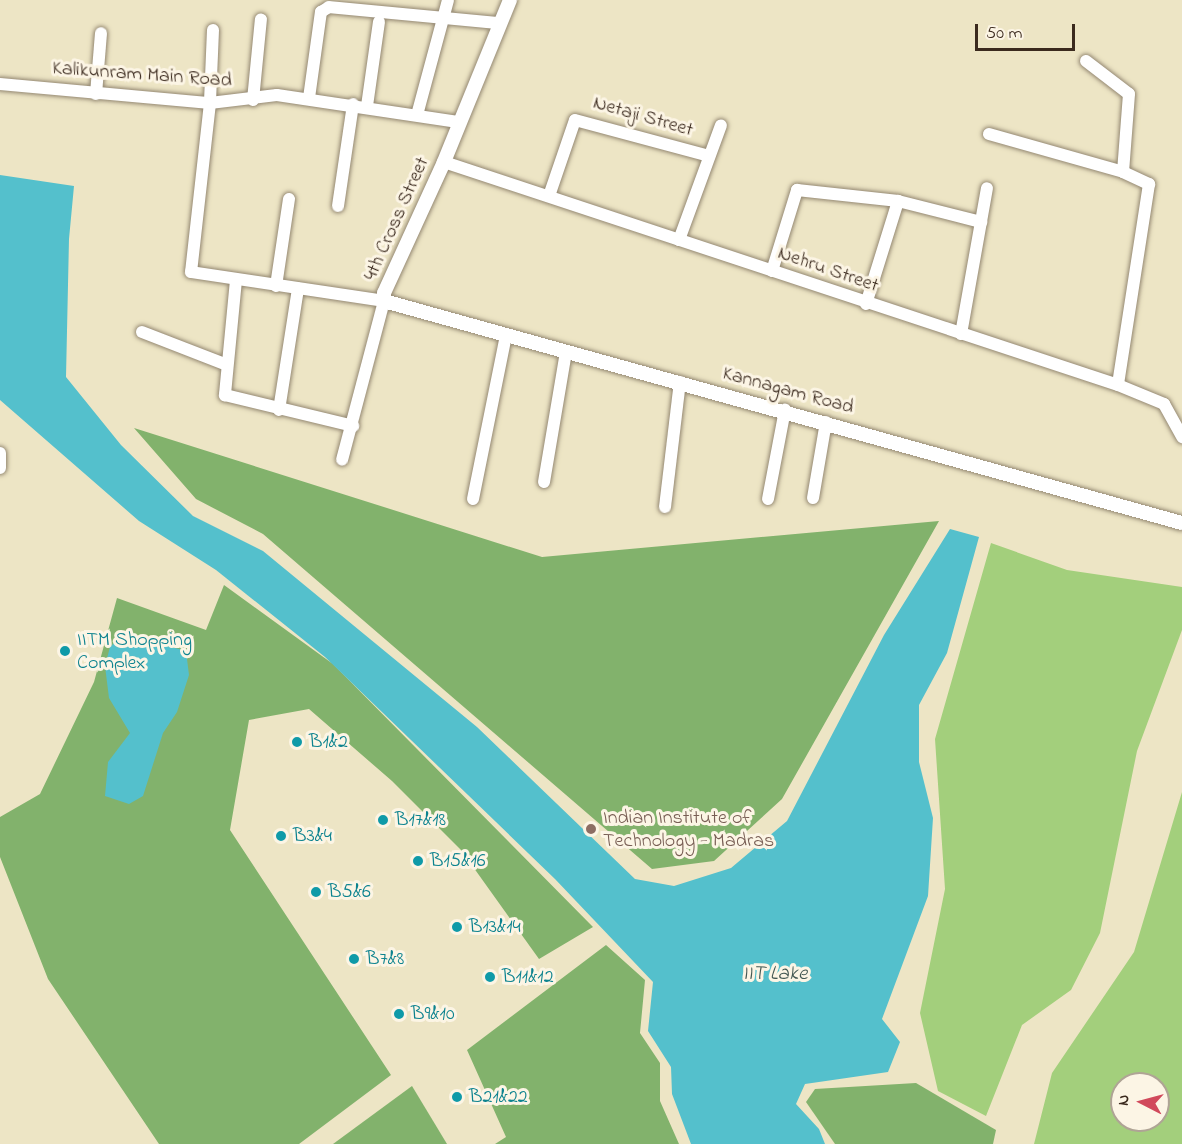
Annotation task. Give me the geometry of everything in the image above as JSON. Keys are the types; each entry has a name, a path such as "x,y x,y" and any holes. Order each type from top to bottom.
{"street":[{"path":"417,115 448,0"},
{"name":"4th Cross Street","path":"342,460 353,426 384,302 384,293 444,162 458,122 510,0"},
{"path":"309,98 321,12 341,6 444,15 499,23"},
{"path":"253,100 261,19"},
{"path":"366,106 379,22"},
{"path":"213,30 210,103 191,272 384,302"},
{"path":"96,94 101,33"},
{"path":"1086,61 1129,94 1123,172"},
{"name":"Kalikunram Main Road","path":"0,84 210,103 253,100 278,95 353,104 458,122"},
{"path":"338,206 353,104"},
{"name":"Netaji Street","path":"549,196 575,120 709,156"},
{"path":"679,240 721,125"},
{"path":"989,134 1123,172 1149,184 1118,385"},
{"name":"Nehru Street","path":"444,162 866,304 1118,385 1164,404 1182,437"},
{"path":"961,334 987,188"},
{"path":"772,271 797,190 898,201 981,222"},
{"path":"276,286 289,199"},
{"path":"866,304 898,201"},
{"path":"236,280 226,365 225,395 279,410 353,426"},
{"path":"279,410 298,288"},
{"name":"Kannagam Road","path":"384,302 785,410 1182,522"},
{"path":"142,332 226,365"},
{"path":"473,499 506,335"},
{"path":"543,482 566,352"},
{"path":"665,507 680,382"},
{"path":"768,499 785,410"},
{"path":"813,498 826,422"},
{"path":"0,453 0,468"}],"green space":[{"path":"134,428 542,557 939,521 782,799 714,861 652,869 263,534 196,499"},
{"path":"991,543 1067,570 1182,587 1182,630 1137,751 1100,933 1071,990 1022,1025 986,1116 938,1091 920,1013 945,889 935,739"},
{"path":"224,585 333,664 593,927 539,959 461,850 392,781 309,709 249,720 230,830 391,1075 299,1144 159,1144 48,979 0,857 0,817 40,794 94,682 117,598 206,630"},
{"path":"1182,792 1182,1144 1034,1144 1052,1073 1134,952"},
{"path":"606,945 645,980 640,1033 660,1063 660,1101 679,1144 495,1144 506,1137 467,1050"},
{"path":"916,1083 996,1130 993,1144 835,1144 806,1102 815,1089"},
{"path":"412,1086 447,1144 333,1144"}],"water":[{"name":"IIT Lake","path":"0,175 74,186 69,239 66,377 121,445 193,516 263,551 477,727 635,879 674,886 731,868 787,821 884,635 950,529 979,537 947,653 919,705 919,762 933,818 928,896 882,1019 900,1042 888,1072 805,1084 796,1104 819,1129 825,1144 691,1144 672,1094 671,1067 648,1031 653,982 555,879 325,657 216,570 139,521 0,400"},
{"path":"131,636 186,651 189,675 177,712 163,733 143,796 129,804 105,796 108,762 130,733 109,698 105,666 110,647 119,638"}],"place":[{"name":"IITM Shopping Complex","path":"65,651"},
{"name":"B1&2","path":"297,742"},
{"name":"B17&18","path":"383,820"},
{"name":"Indian Institute of Technology - Madras","path":"591,829"},
{"name":"B3&4","path":"281,836"},
{"name":"B15&16","path":"418,861"},
{"name":"B5&6","path":"316,892"},
{"name":"B13&14","path":"457,927"},
{"name":"B7&8","path":"354,959"},
{"name":"B11&12","path":"490,977"},
{"name":"B9&10","path":"399,1014"},
{"name":"B21&22","path":"457,1097"}]}
